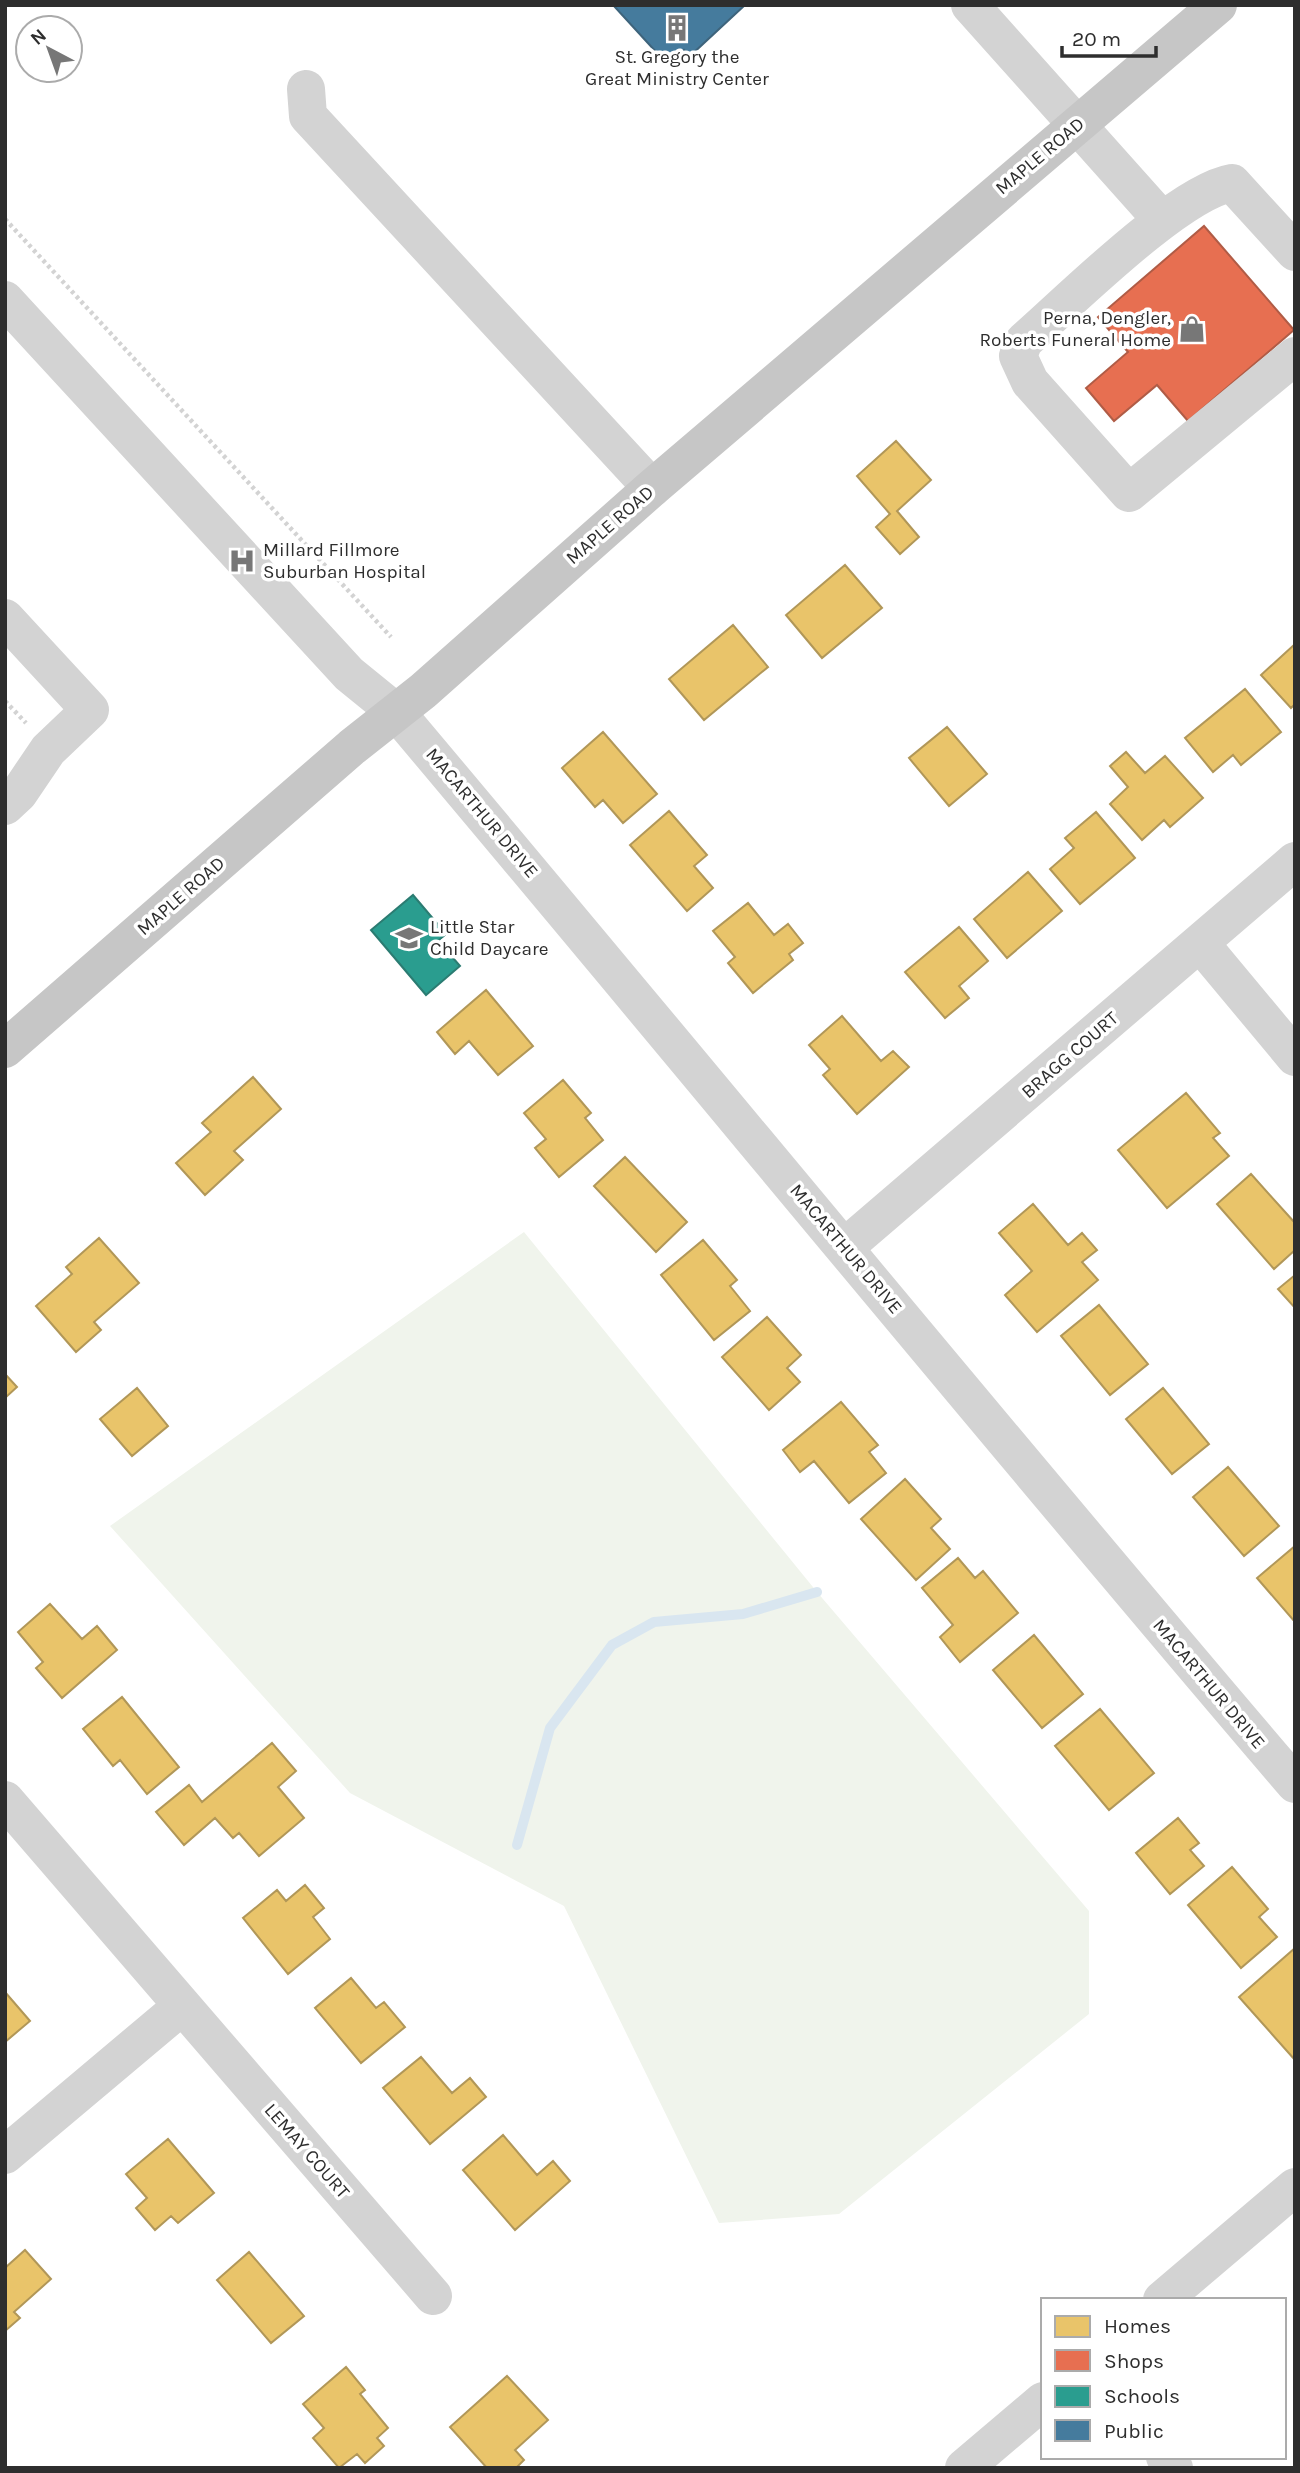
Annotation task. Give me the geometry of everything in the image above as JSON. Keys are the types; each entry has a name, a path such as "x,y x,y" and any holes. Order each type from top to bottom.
{"main road":[{"name":"MAPLE ROAD","path":"5,1049 352,747 397,713 652,488 1218,5"}],"street":[{"path":"970,5 1079,123 1162,220"},
{"path":"306,89 308,116 652,488"},
{"path":"1295,253 1232,183 1216,186 1162,220 1024,341 1017,356 1030,382 1129,493 1295,356"},
{"name":"MACARTHUR DRIVE","path":"5,300 349,674 397,713 845,1247 1078,1530 1295,1784"},
{"path":"5,618 90,710 48,750 19,793 5,806"},
{"name":"BRAGG COURT","path":"845,1247 1295,861"},
{"path":"1200,943 1295,1057"},
{"name":"LEMAY COURT","path":"5,1800 433,2296"},
{"path":"5,2155 181,2007"},
{"path":"1164,2298 1295,2187"},
{"path":"964,2468 1041,2403"}],"path":[{"path":"5,219 391,637"},
{"path":"5,701 28,726"}],"shaded area":[{"path":"524,1232 817,1592 1089,1911 1089,2014 839,2214 719,2223 564,1906 350,1793 110,1526"}],"building: Homes":[{"path":"896,441 931,480 897,511 919,537 900,554 876,527 890,514 857,476"},
{"path":"845,565 882,608 822,658 786,615"},
{"path":"733,625 768,667 704,720 669,679"},
{"path":"1295,644 1295,704 1291,708 1261,675"},
{"path":"1245,689 1281,732 1241,765 1233,755 1213,772 1185,738"},
{"path":"947,727 987,774 949,806 909,758"},
{"path":"603,732 657,794 623,823 603,800 595,807 562,768"},
{"path":"1126,752 1145,773 1165,756 1203,798 1170,827 1164,820 1142,840 1110,804 1128,787 1110,766"},
{"path":"669,811 707,855 694,866 713,888 687,911 630,845"},
{"path":"1096,812 1135,858 1080,904 1050,869 1074,848 1065,838"},
{"path":"1028,872 1062,911 1007,958 974,919"},
{"path":"748,903 774,935 788,924 803,943 789,954 793,960 753,993 728,963 735,957 713,931"},
{"path":"959,927 988,961 959,986 969,998 945,1018 905,972"},
{"path":"486,990 533,1046 498,1075 469,1041 455,1054 437,1032"},
{"path":"842,1016 881,1061 893,1051 909,1067 857,1114 823,1075 830,1069 809,1045"},
{"path":"253,1077 281,1109 234,1151 243,1160 205,1195 176,1163 211,1132 202,1123"},
{"path":"563,1080 591,1113 585,1118 603,1140 559,1177 535,1148 546,1139 524,1113"},
{"path":"1186,1093 1220,1133 1213,1138 1229,1156 1167,1208 1118,1150"},
{"path":"625,1157 687,1222 656,1252 594,1186"},
{"path":"1251,1174 1295,1223 1295,1250 1274,1269 1217,1204"},
{"path":"1033,1204 1068,1245 1082,1233 1097,1250 1082,1262 1098,1280 1037,1332 1005,1295 1032,1271 999,1233"},
{"path":"99,1238 139,1283 94,1322 101,1330 76,1352 36,1306 72,1274 66,1267"},
{"path":"703,1240 737,1280 730,1286 750,1311 714,1340 661,1275"},
{"path":"1295,1275 1295,1308 1278,1289"},
{"path":"1099,1305 1148,1364 1110,1395 1061,1336"},
{"path":"767,1317 801,1355 787,1368 800,1382 769,1410 722,1357"},
{"path":"5,1374 17,1387 5,1398"},
{"path":"137,1388 168,1426 132,1456 100,1419"},
{"path":"1163,1388 1209,1444 1172,1474 1126,1419"},
{"path":"841,1402 878,1445 869,1452 886,1473 849,1503 814,1461 800,1472 783,1450"},
{"path":"1228,1467 1279,1526 1244,1556 1193,1497"},
{"path":"905,1479 941,1519 931,1528 950,1549 916,1580 861,1519"},
{"path":"1295,1546 1295,1622 1257,1578"},
{"path":"958,1558 975,1578 983,1571 1018,1613 960,1662 940,1637 953,1625 922,1588"},
{"path":"50,1604 82,1639 97,1626 117,1650 62,1698 36,1668 43,1662 18,1632"},
{"path":"1034,1635 1083,1694 1042,1728 993,1670"},
{"path":"122,1697 179,1767 147,1794 120,1760 113,1766 83,1729"},
{"path":"1100,1709 1154,1773 1109,1810 1055,1746"},
{"path":"272,1743 296,1771 278,1787 304,1818 259,1856 239,1833 233,1838 215,1818 184,1845 156,1812 189,1785 202,1802"},
{"path":"1178,1818 1199,1843 1190,1850 1204,1866 1170,1894 1136,1853"},
{"path":"1232,1867 1268,1909 1259,1917 1277,1937 1241,1968 1188,1905"},
{"path":"305,1885 324,1908 313,1917 330,1939 288,1974 243,1918 277,1890 286,1901"},
{"path":"1295,1948 1295,2060 1239,1997"},
{"path":"351,1978 376,2008 384,2002 405,2027 361,2063 315,2008"},
{"path":"5,1992 30,2021 5,2042"},
{"path":"421,2057 452,2093 470,2078 486,2097 430,2144 383,2088"},
{"path":"503,2135 537,2175 553,2161 570,2181 515,2230 463,2170"},
{"path":"168,2139 214,2193 178,2223 171,2216 155,2230 136,2208 147,2198 126,2174"},
{"path":"25,2250 51,2279 14,2312 20,2318 5,2331 5,2268"},
{"path":"249,2252 304,2316 271,2343 217,2280"},
{"path":"346,2367 365,2390 360,2394 388,2428 377,2438 384,2446 365,2463 357,2454 339,2468 313,2438 324,2428 303,2404"},
{"path":"507,2376 548,2420 515,2450 524,2460 516,2468 487,2468 450,2427"}],"building: Shops":[{"path":"1204,226 1294,330 1188,421 1157,385 1114,421 1086,388 1128,352 1098,317"}],"building: Schools":[{"path":"413,895 446,934 438,941 460,966 426,995 371,930"}],"building: Public":[{"name":"St. Gregory the Great Ministry Center","path":"613,5 745,5 690,56 684,50 668,65"}],"waterway":[{"path":"517,1845 550,1728 612,1645 654,1622 743,1614 817,1592"}],"place":[{"name":"St. Gregory the Great Ministry Center","path":"677,28"},
{"name":"Perna, Dengler, Roberts Funeral Home","path":"1192,329"},
{"name":"Millard Fillmore Suburban Hospital","path":"242,561"},
{"name":"Little Star Child Daycare","path":"409,938"}]}
